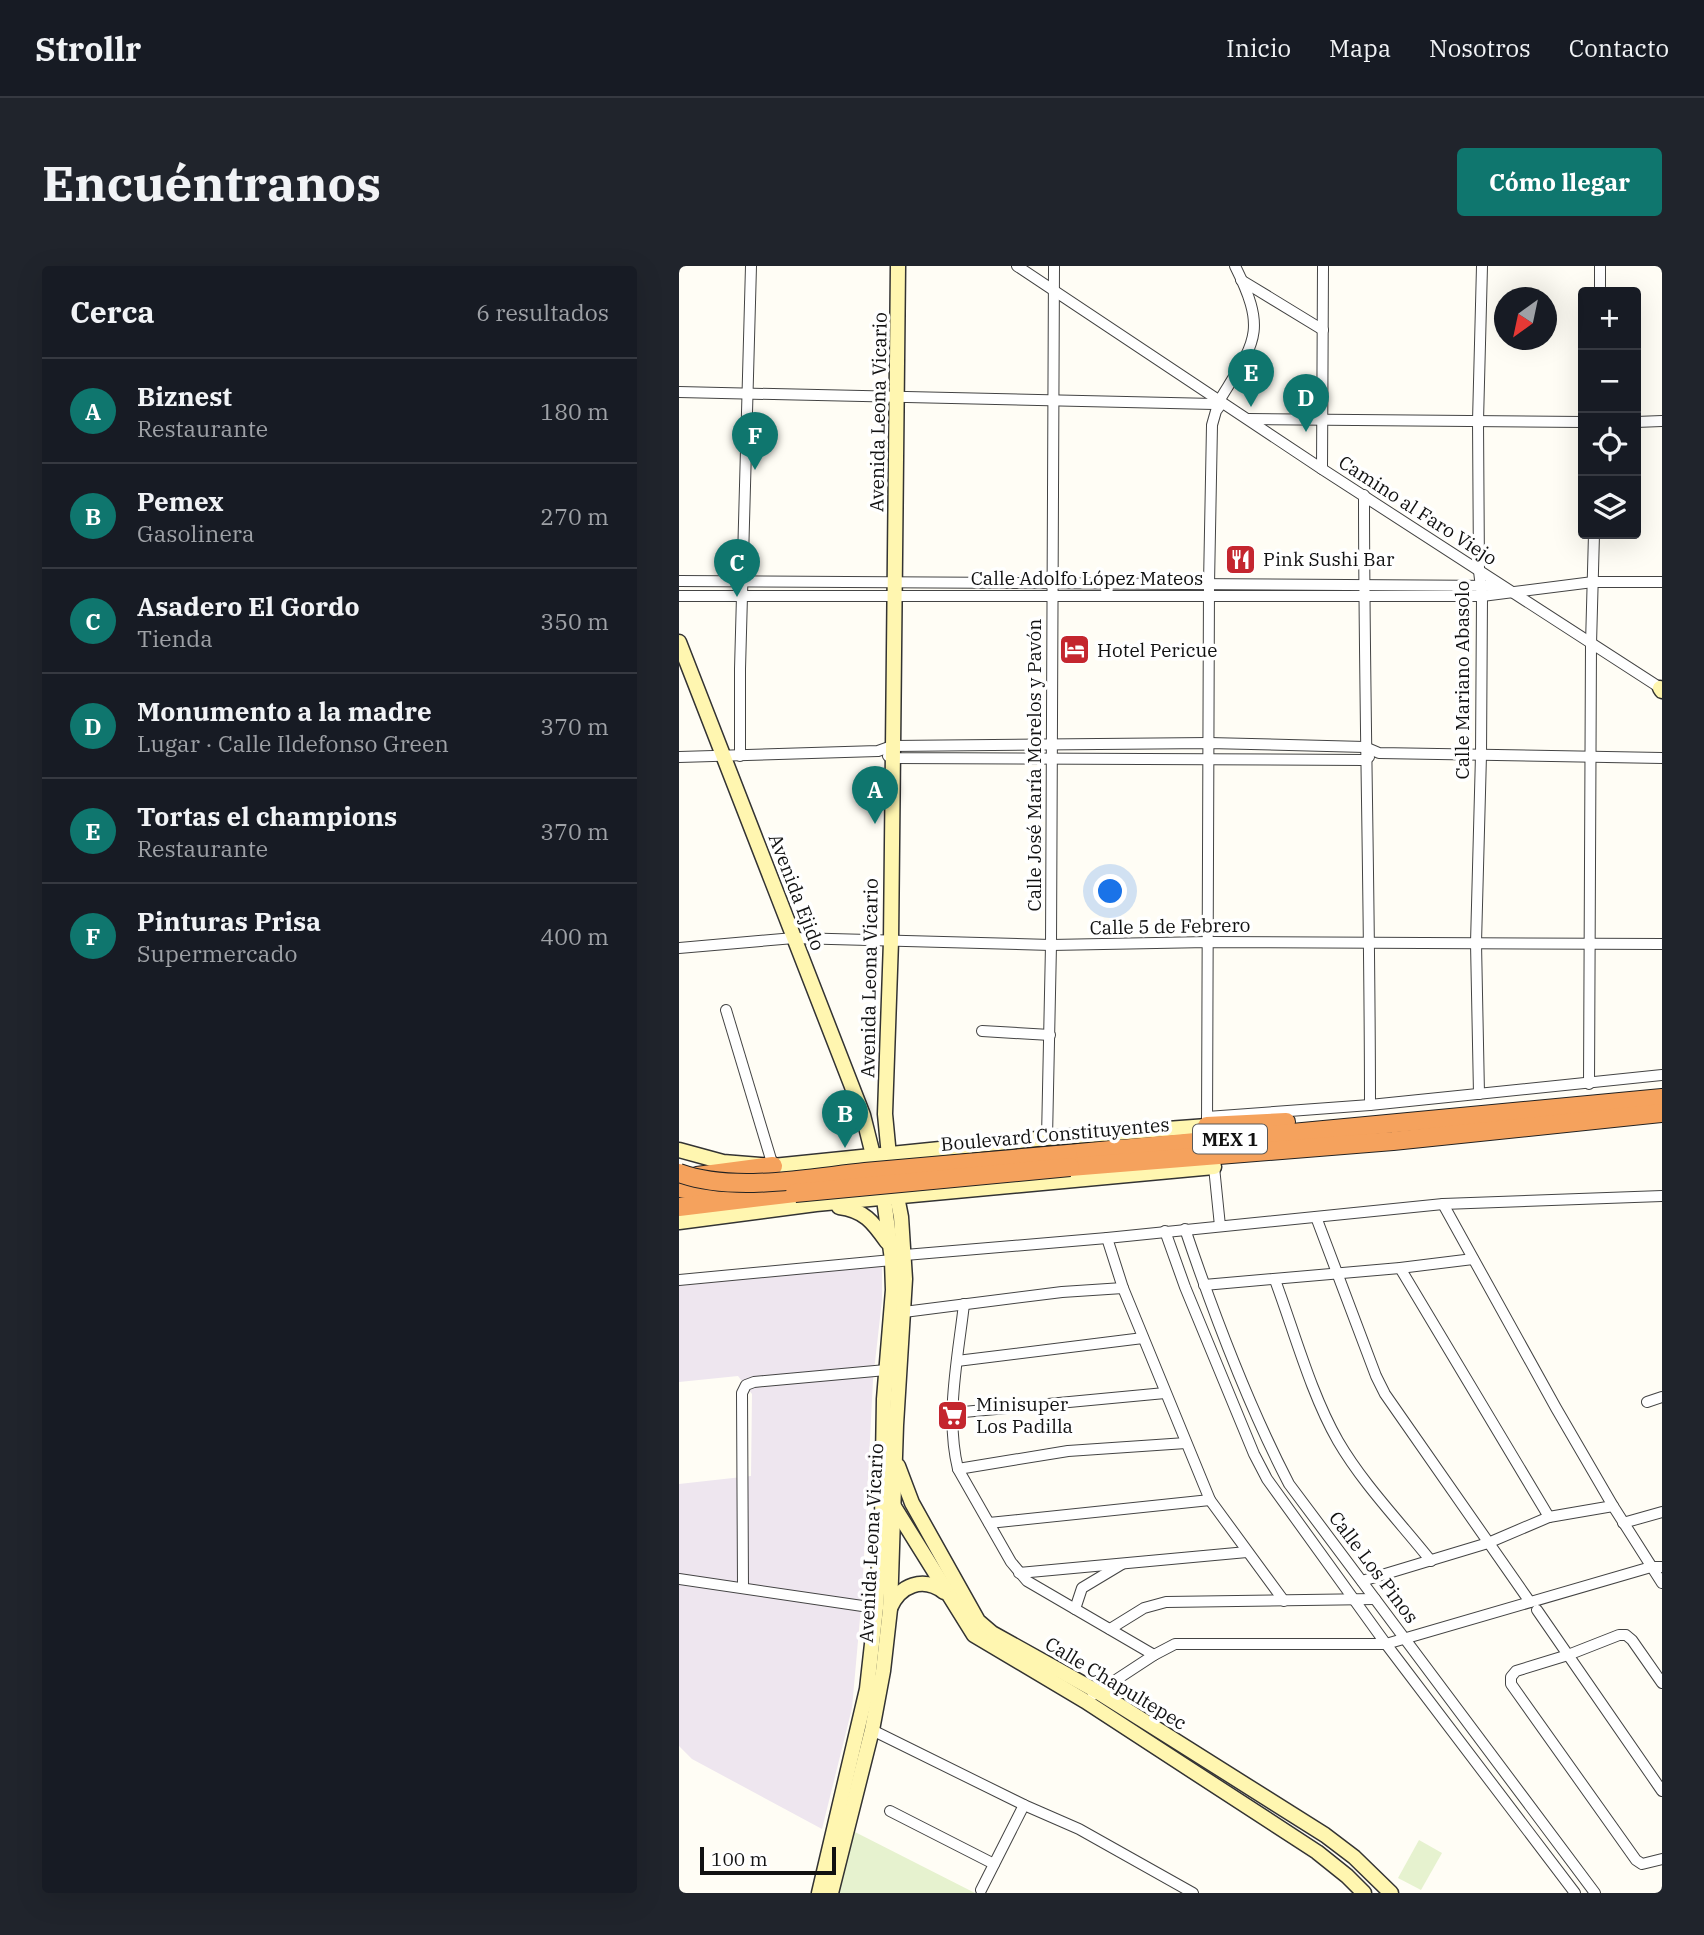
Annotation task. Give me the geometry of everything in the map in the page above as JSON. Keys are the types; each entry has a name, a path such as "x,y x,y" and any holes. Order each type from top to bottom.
{"highway":[{"name":"Boulevard Constituyentes","path":"1392,1132 1662,1098"},
{"name":"Boulevard Constituyentes","path":"679,1175 732,1183 1069,1160 1207,1128 1392,1132 1662,1113"},
{"path":"1214,1167 1392,1132"},
{"name":"MEX 1","path":"758,1196 1069,1160 1392,1132"},
{"path":"679,1175 773,1166"},
{"path":"679,1188 727,1196 758,1196"},
{"path":"679,1207 758,1196"}],"street":[{"path":"740,756 751,266"},
{"name":"Avenida Leona Vicario","path":"819,1893 867,1689 883,1608 893,1504 904,1312 885,1114 891,941 898,266"},
{"name":"Camino al Faro Viejo","path":"1017,266 1322,469 1661,689"},
{"name":"Calle José María Morelos y Pavón","path":"1047,1139 1051,945 1054,266"},
{"path":"1235,266 1254,312 1255,330 1244,361 1221,402 1212,425 1207,1128 1370,1105 1662,1075"},
{"path":"1322,469 1323,266"},
{"name":"Calle Mariano Abasolo","path":"1479,1094 1476,943 1481,755 1478,421 1482,266"},
{"path":"1600,266 1600,287"},
{"path":"1241,280 1324,330"},
{"path":"679,392 1202,405 1221,402"},
{"path":"1246,419 1578,422"},
{"path":"1641,422 1662,421"},
{"path":"1364,495 1370,1105"},
{"path":"1589,1084 1594,539"},
{"name":"Calle Adolfo López Mateos","path":"679,581 1053,596 1481,591 1593,582 1662,582"},
{"name":"Calle Adolfo López Mateos","path":"679,596 742,596 1053,583 1209,584 1364,591"},
{"name":"Avenida Ejido","path":"679,642 863,1115 873,1157"},
{"path":"893,752 1051,744 1209,743 1365,747 1378,753 1662,758"},
{"path":"679,757 878,751 1051,759 1365,760 1378,753"},
{"name":"Calle 5 de Febrero","path":"679,948 795,938 1051,945 1208,942 1662,944"},
{"path":"726,1010 773,1166"},
{"path":"982,1031 1050,1035"},
{"path":"863,1115 885,1114"},
{"name":"Boulevard Constituyentes","path":"679,1150 723,1162 773,1166 1047,1139 1207,1128"},
{"path":"929,1151 917,1160 913,1174 921,1187 934,1194"},
{"name":"Avenida Leona Vicario","path":"831,1893 853,1815 883,1671 882,1456 886,1370 898,1258 889,1245 891,1198 873,1157"},
{"path":"802,1163 817,1171 823,1183 820,1197 812,1205"},
{"path":"679,1222 812,1205 1214,1167 1220,1226"},
{"path":"679,1280 1443,1204 1662,1196"},
{"path":"1443,1204 1613,1506 1662,1583"},
{"path":"812,1205 860,1212 869,1217 889,1245"},
{"path":"1316,1217 1385,1394 1662,1791"},
{"name":"Calle Los Pinos","path":"1185,1229 1204,1285 1264,1434 1289,1484 1595,1893"},
{"name":"Calle Los Pinos","path":"1165,1231 1263,1471 1386,1644 1575,1893"},
{"path":"1107,1238 1123,1288 1210,1500 1284,1601"},
{"path":"1204,1285 1473,1259"},
{"path":"1400,1268 1549,1517"},
{"path":"1275,1280 1336,1438 1348,1458 1431,1561"},
{"path":"904,1312 1062,1292 1123,1288"},
{"path":"964,1304 953,1413 954,1455 958,1469 1019,1573 1027,1581 1154,1654"},
{"path":"957,1361 1143,1338"},
{"path":"743,1587 742,1393 746,1385 754,1382 886,1370"},
{"path":"953,1413 1165,1393"},
{"path":"1647,1402 1662,1396"},
{"path":"958,1469 1068,1451 1186,1443"},
{"name":"Calle Chapultepec","path":"895,1446 902,1478 912,1503 978,1621 992,1633 1098,1692 1325,1835 1354,1857 1391,1893"},
{"name":"Calle Chapultepec","path":"882,1456 893,1504 967,1626 979,1639 1085,1700 1317,1852 1364,1893"},
{"path":"989,1523 1210,1500"},
{"path":"882,1519 893,1504 904,1501 912,1503"},
{"path":"1362,1581 1488,1543 1549,1517 1613,1506"},
{"path":"1623,1523 1662,1512"},
{"path":"1019,1573 1247,1552"},
{"path":"1075,1609 1082,1588 1125,1562"},
{"path":"1085,1700 1154,1654 1175,1644 1386,1644 1533,1606 1650,1567 1662,1567"},
{"path":"679,1579 883,1608 914,1584 933,1585 948,1596"},
{"path":"1110,1629 1145,1608 1166,1602 1375,1599"},
{"path":"1662,1684 1626,1635 1619,1635 1516,1671 1511,1677 1511,1684 1636,1860 1643,1864 1662,1859"},
{"path":"872,1730 1079,1829 1193,1893"},
{"path":"981,1891 1024,1805"},
{"path":"838,1810 853,1815"},
{"path":"890,1811 994,1864"}],"shaded area":[{"path":"882,1265 882,1300 873,1380 862,1596 852,1708 822,1829 692,1759 679,1746 679,1484 751,1476 752,1394 738,1376 679,1382 679,1286"}],"green space":[{"path":"853,1831 975,1893 837,1893"},
{"path":"1419,1840 1442,1853 1421,1890 1398,1878"}],"place":[{"name":"Tortas el champions","path":"1251,407"},
{"name":"Monumento a la madre","path":"1306,432"},
{"name":"Pinturas Prisa","path":"755,470"},
{"name":"Pink Sushi Bar","path":"1240,559"},
{"name":"Asadero El Gordo","path":"737,597"},
{"name":"Hotel Pericue","path":"1074,650"},
{"name":"Biznest","path":"875,824"},
{"name":"Pemex","path":"845,1148"},
{"name":"Minisuper Los Padilla","path":"953,1415"}]}
